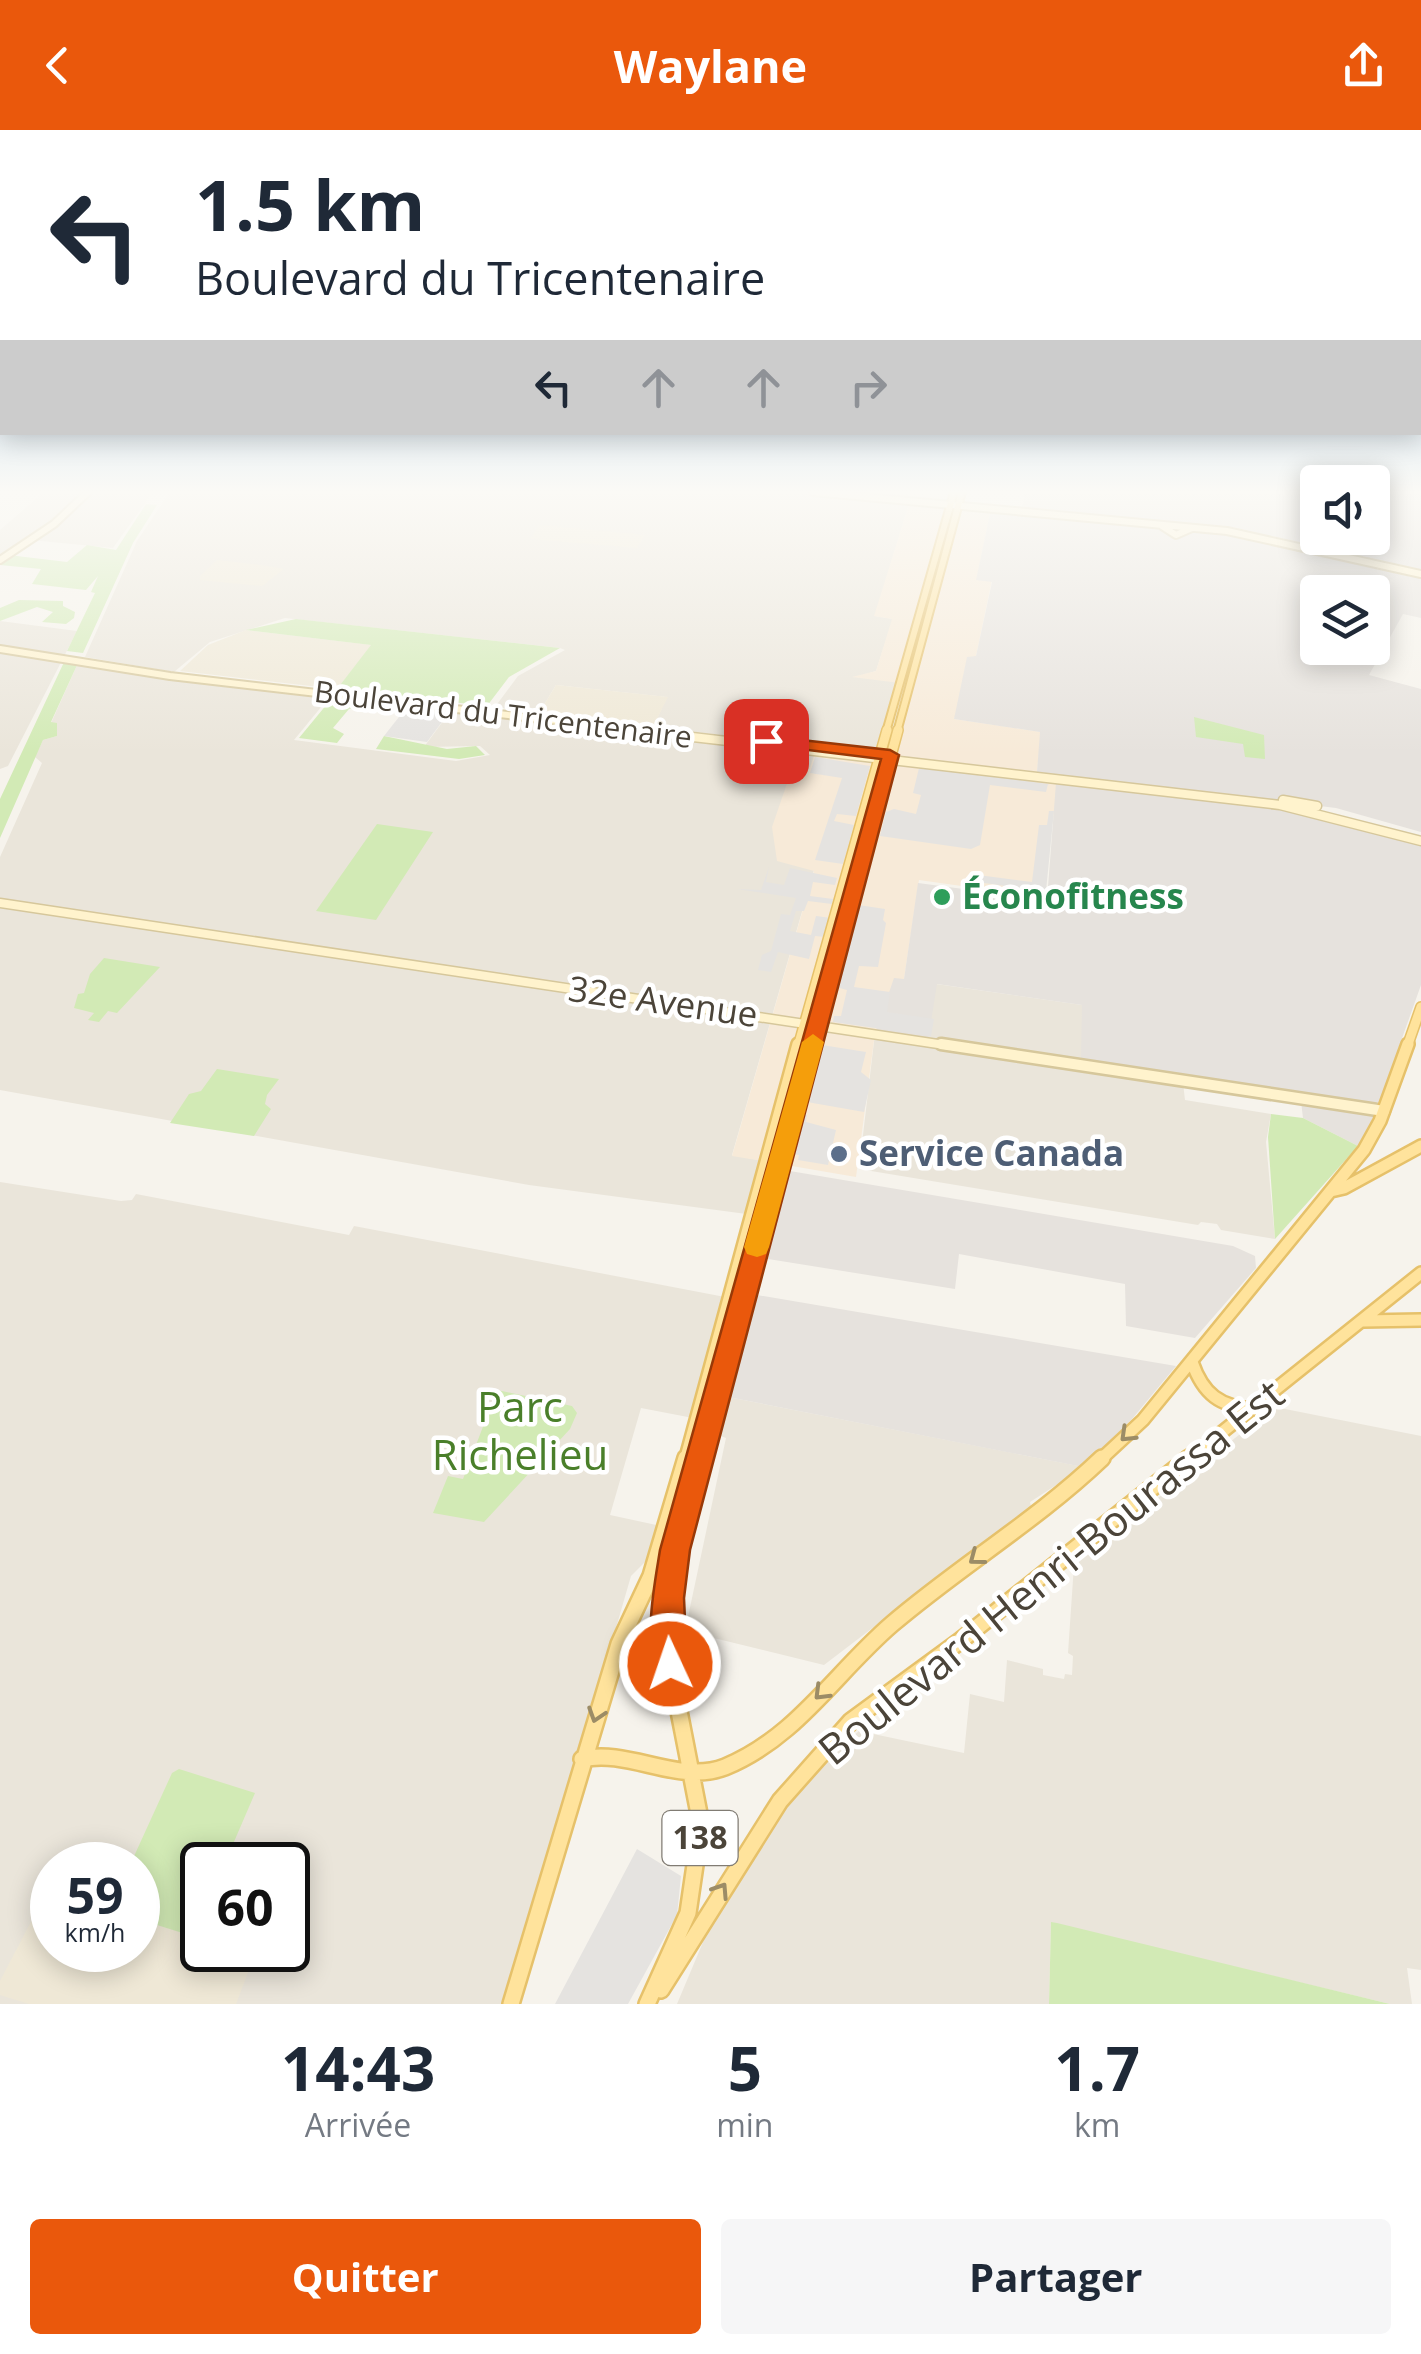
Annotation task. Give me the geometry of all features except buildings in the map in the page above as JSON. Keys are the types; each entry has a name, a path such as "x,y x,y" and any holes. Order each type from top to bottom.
{"main road":[{"name":"138","path":"650,2004 676,1946 694,1888 700,1824 694,1774 670,1664 672,1562 811,1024 828,936 877,804 885,757 934,579"},
{"name":"Boulevard du Tricentenaire","path":"1,647 229,680"},
{"name":"138","path":"512,2004 619,1644 652,1576 770,1156 841,939 868,797 885,757"},
{"path":"868,797 877,804"},
{"path":"837,904 850,906"},
{"path":"828,936 841,939"},
{"path":"1330,1191 1364,1150 1384,1111 1421,1007"},
{"name":"Boulevard Henri-Bourassa Est","path":"582,1758 599,1755 694,1774 722,1768 776,1740 891,1626 1084,1476 1149,1414 1330,1191 1344,1188 1421,1146"},
{"name":"Boulevard Henri-Bourassa Est","path":"650,2004 780,1800 852,1720 960,1642 1421,1273"},
{"path":"1362,1322 1421,1320"},
{"path":"1192,1362 1200,1387 1213,1400 1230,1408 1254,1409"},
{"path":"619,1644 644,1634 652,1638 670,1664"}],"street":[{"name":"Boulevard du Tricentenaire","path":"229,680 1280,805 1341,815 1421,838"},
{"name":"32e Avenue","path":"0,903 1384,1111"}],"shaded area":[{"path":"120,579 886,579 875,616 893,619 876,671 856,677 898,682 878,753 653,727 667,697 556,685 539,713 495,707 518,676 565,650 560,648 285,618 210,642 174,672 85,657"},
{"path":"200,579 270,579 262,586"},
{"path":"885,579 929,579 900,683 852,677 876,671 892,619 874,616"},
{"path":"938,579 992,580 976,656 954,719 1041,732 1037,772 891,755"},
{"path":"976,579 1300,579 1300,665 1375,665 1369,675 1421,689 1421,832 1336,808 1037,772 1040,732 954,719 967,657 976,656 992,582"},
{"path":"1390,579 1421,579 1421,618 1403,614 1390,637"},
{"path":"0,621 77,631 8,766 0,769"},
{"path":"246,630 372,645 337,689 180,671 208,645"},
{"path":"78,663 331,695 294,740 456,761 490,755 480,746 424,747 452,709 816,751 811,767 814,870 732,1155 769,1162 754,1215 529,1185 0,1090 0,857 42,763 35,757 43,740 57,736 51,723"},
{"path":"556,685 668,697 653,727 539,713"},
{"path":"406,708 448,714 427,742 384,736"},
{"path":"816,751 879,758 769,1162 732,1156 814,871 777,861 772,827 793,766 810,767"},
{"path":"815,757 870,766 856,816 837,814 834,821 854,825 843,864 815,860 842,778 810,773"},
{"path":"889,759 1060,780 1039,897 919,880 904,979 875,1033 856,1177 780,1164"},
{"path":"919,768 1048,784 1046,792 990,785 980,845 971,849 880,836 886,812 894,809 916,814 921,795 913,793"},
{"path":"1056,783 1285,809 1421,845 1421,985 1379,1102 1372,1103 1370,1112 1374,1116 1358,1146 1303,1118 1300,1093 1081,1061 1082,1005 937,984 928,1041 875,1033 894,978 904,979 918,883 1047,900"},
{"path":"1049,811 1054,811 1045,901 1018,897 1019,888 977,882 978,875 1032,882 1039,825 1047,825"},
{"path":"769,867 766,882 784,885 790,868 837,878 835,885 813,882 810,896 833,899 832,904 808,901 804,911 796,911 790,931 811,935 816,916 831,918 826,937 815,936 809,959 778,952 771,972 758,970 762,955 771,951 781,914 790,915 796,898 737,889 761,890"},
{"path":"858,905 885,909 886,923 878,967 859,966 854,987 890,992 887,1012 934,1019 931,1036 833,1022 834,1016 841,1016 847,990 836,987"},
{"path":"936,984 1082,1005 1183,1083 1185,1100 1271,1114 1266,1142 1275,1239 1221,1230 1217,1224 1198,1225 859,1169 875,1033"},
{"path":"822,1045 866,1052 861,1072 871,1080 864,1112 807,1102"},
{"path":"802,1114 807,1115 806,1122 836,1130 828,1165 798,1160 799,1155 793,1154"},
{"path":"784,1170 1233,1246 1255,1256 1256,1268 1195,1338 1126,1326 1125,1284 959,1254 955,1289 762,1258"},
{"path":"0,1182 121,1201 132,1200 136,1194 349,1235 354,1226 725,1297 693,1418 641,1408 610,1515 661,1526 648,1559 631,1576 507,2004 0,2004"},
{"path":"751,1294 1176,1366 1132,1419 1083,1467 728,1397"},
{"path":"728,1397 1084,1467 1030,1502 1031,1507 824,1665 685,1631 726,1438 718,1435"},
{"path":"1275,1407 1421,1436 1421,1970 1407,1968 1412,2004 1390,2004 1051,1923 1049,2004 677,2004 706,1935 756,1843 824,1761 859,1731 964,1753 970,1694 1004,1702 1007,1660 1043,1669 1043,1675 1064,1679 1065,1674 1072,1675 1073,1656 1068,1653 1074,1565 1126,1522 1135,1524 1147,1511 1145,1508"},
{"path":"637,1849 681,1876 677,1915 628,2004 555,2004"},
{"path":"30,1924 30,1972 160,1972 160,1926 180,1932 180,1972 248,1972 236,2004 29,2004 0,1995 0,1981"}],"green space":[{"path":"35,579 95,579 86,590 32,584"},
{"path":"96,579 116,579 83,653 67,651 95,593 91,592"},
{"path":"19,600 63,601 63,606 75,612 74,618 66,624 42,622 53,612 37,607 0,621 0,608"},
{"path":"296,619 560,648 509,677 487,706 337,689 371,645 246,630"},
{"path":"65,660 78,663 51,722 57,723 57,736 43,740 0,838 0,799"},
{"path":"332,698 363,706 349,709 333,728 344,734 337,743 299,738"},
{"path":"1194,717 1264,735 1265,759 1245,757 1243,744 1196,737"},
{"path":"384,736 447,749 476,746 485,755 459,759 376,749"},
{"path":"377,824 433,832 376,920 316,911"},
{"path":"104,958 160,967 117,1013 108,1011 99,1022 88,1020 94,1013 74,1008 90,974"},
{"path":"217,1069 279,1079 267,1095 265,1104 271,1109 254,1136 170,1123 189,1094 201,1091"},
{"path":"1271,1114 1303,1118 1358,1146 1275,1239 1268,1137"},
{"name":"Parc Richelieu","path":"497,1390 572,1406 577,1413 570,1429 484,1522 433,1513 448,1476 463,1479"},
{"path":"179,1769 255,1793 234,1842 180,1842 180,1932 160,1926 160,1842 140,1842 172,1773"},
{"path":"1051,1922 1057,1923 1390,2004 1049,2004"}],"slow traffic":[{"path":"757,1247 813,1042"}],"place":[{"name":"Éconofitness","path":"942,897"},
{"name":"Service Canada","path":"839,1154"}],"route":[{"path":"670,1664 669,1574 890,755 766,741"}]}
